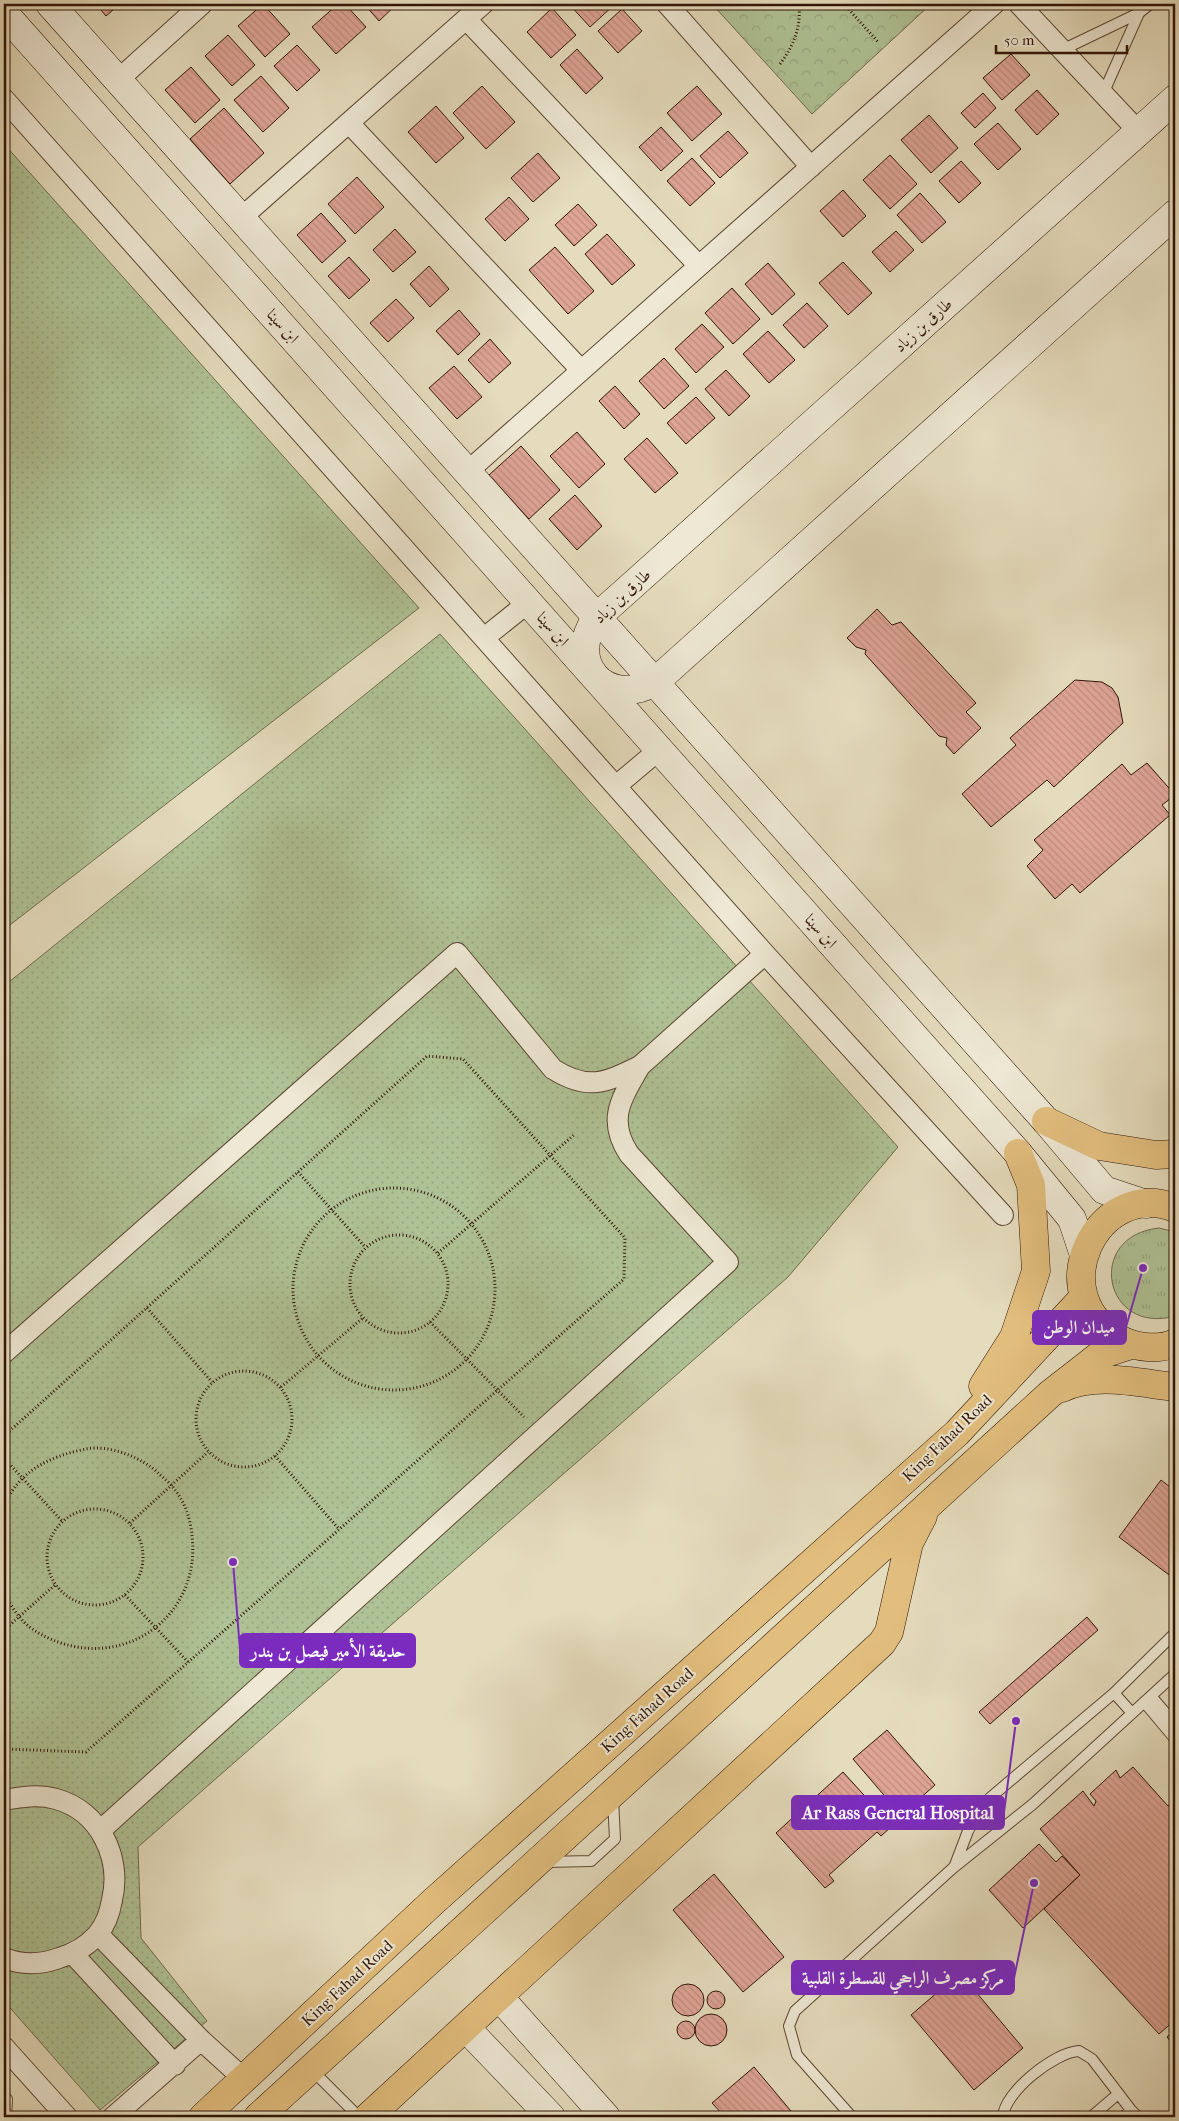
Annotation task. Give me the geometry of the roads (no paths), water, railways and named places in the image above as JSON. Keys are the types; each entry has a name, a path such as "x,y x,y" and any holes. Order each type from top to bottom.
{"main road":[{"path":"1046,1121 1098,1146 1156,1155 1175,1154"},
{"path":"957,1432 1014,1337 1036,1270 1032,1185 1018,1153"},
{"path":"1166,1205 1126,1209 1107,1220 1093,1236 1084,1255 1080,1276 1084,1297 1094,1318 1110,1334 1131,1344 1150,1348 1173,1346"},
{"name":"King Fahad Road","path":"203,2117 434,1901 957,1432 1084,1297"},
{"path":"258,2117 1050,1394 1100,1355 1131,1344"},
{"path":"1050,1394 1078,1381 1095,1380 1175,1387"},
{"path":"368,2117 500,1998 882,1643 889,1632 909,1543 916,1525 936,1498"}],"street":[{"path":"50,4 1046,1121 1104,1190 1166,1205"},
{"path":"118,80 202,4"},
{"path":"241,218 483,4"},
{"path":"667,4 811,167"},
{"path":"467,472 994,4"},
{"path":"1019,4 1139,132"},
{"name":"ابن سينا","path":"4,13 1018,1153 1072,1219 1084,1255"},
{"path":"466,19 699,266"},
{"path":"4,99 765,954 1003,1215"},
{"name":"طارق بن زياد","path":"594,675 587,664 584,652 585,639 597,617 1175,99"},
{"path":"349,123 581,370"},
{"path":"594,675 604,684 623,690 643,688 655,682 1175,214"},
{"path":"484,638 529,602"},
{"path":"616,786 660,749"},
{"path":"4,1354 457,953 553,1069 568,1078 589,1082 610,1080 640,1066 765,954"},
{"path":"101,1830 728,1262 629,1154 619,1138 618,1115 623,1097 640,1066"},
{"path":"4,1800 30,1795 56,1799 81,1811 101,1830 113,1855 116,1884 110,1912 98,1934 73,1954 46,1963 18,1963 4,1958"},
{"path":"98,1934 201,2040 244,2079"},
{"path":"73,1954 175,2065"},
{"path":"500,1998 606,2117"},
{"path":"466,2028 551,2117"},
{"path":"113,2117 175,2065 201,2040"},
{"path":"4,2047 67,2117"}],"lane":[{"path":"1062,50 1139,13 1150,4"},
{"path":"1103,94 1139,13"},
{"path":"953,1868 960,1856 968,1831 980,1809 990,1797 1114,1693 1175,1633"},
{"path":"852,2117 796,2055 789,2026 795,2011 953,1868 1033,1804 1175,1674"},
{"path":"1114,1693 1132,1713"},
{"path":"1147,1699 1175,1724"},
{"path":"1147,1699 1175,1739"},
{"path":"537,1861 590,1861 615,1839 612,1793"},
{"path":"1003,2117 1003,2110 1008,2100 1050,2060 1070,2051 1079,2051 1092,2059 1131,2115"},
{"path":"310,2068 359,2117"},
{"path":"1091,2117 1118,2094"},
{"path":"4,2096 7,2099 6,2117"}],"place":[{"name":"ميدان الوطن","path":"1143,1268"},
{"name":"حديقة الأمير فيصل بن بندر","path":"233,1562"},
{"name":"Ar Rass General Hospital","path":"1016,1721"},
{"name":"مركز مصرف الراجحي للقسطرة القلبية","path":"1034,1883"}]}
